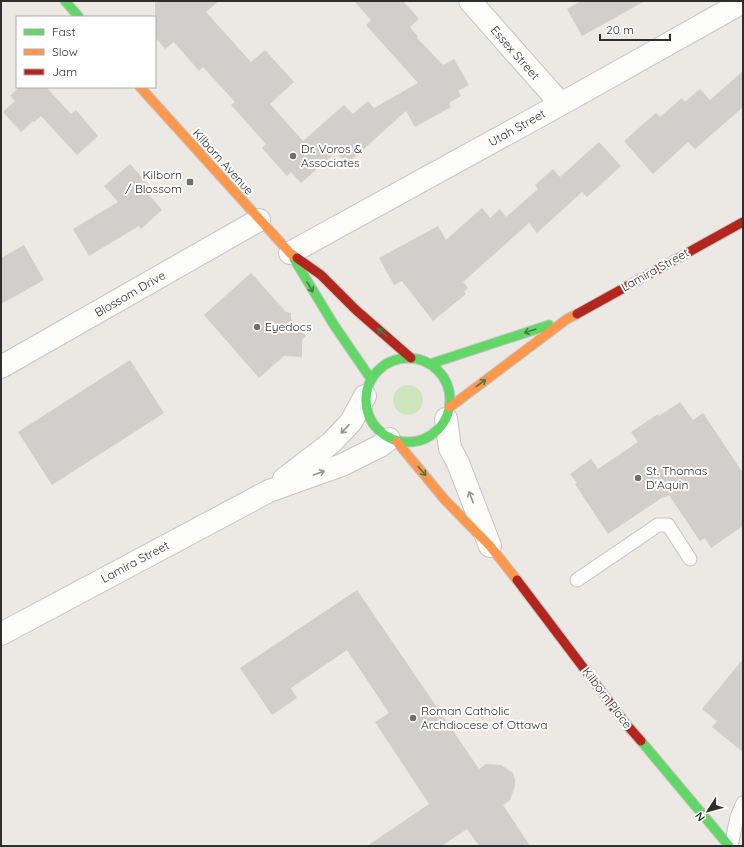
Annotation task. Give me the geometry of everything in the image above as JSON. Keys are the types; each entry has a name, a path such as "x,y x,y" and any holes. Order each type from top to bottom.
{"street":[{"path":"65,1 78,16"},
{"name":"Essex Street","path":"470,1 561,104"},
{"name":"Utah Street","path":"290,253 743,2"},
{"name":"Kilborn Avenue","path":"141,88 290,253 321,275 356,310 411,358"},
{"name":"Blossom Drive","path":"1,367 259,220"},
{"name":"Lamira Street","path":"448,413 567,319 743,222"},
{"name":"Kilborn Avenue","path":"290,253 334,325 368,388"},
{"name":"Lamira Street","path":"430,364 567,319"},
{"path":"411,358 430,364 440,372 446,382 450,394 448,413 438,431 426,439 411,443 393,440 375,428 367,413 368,388 381,367 395,360 411,358"},
{"name":"Lamira Street","path":"269,491 331,443 351,422 368,388"},
{"name":"Kilborn Place","path":"448,413 450,448 458,462 490,546"},
{"name":"Lamira Street","path":"1,634 269,491 342,465 393,440"},
{"name":"Kilborn Place","path":"393,440 445,500 490,546 539,608 626,724 730,846"}],"lane":[{"path":"577,580 658,525 668,526 690,559"},
{"path":"730,846 737,817 743,803"}],"green space":[{"path":"408,385 419,389 423,400 419,411 408,415 397,411 393,400 397,389"}],"building":[{"path":"155,1 219,1 206,12 251,62 265,50 294,82 270,104 303,141 344,105 353,114 368,101 374,108 418,83 366,25 371,20 354,1 403,1 419,19 410,27 418,37 417,38 443,65 454,59 469,85 458,91 461,96 449,103 451,107 415,127 406,111 347,164 336,152 301,183 291,172 287,176 262,148 266,144 231,105 235,102 203,67 199,71 174,42 165,49 156,38"},
{"path":"581,1 645,1 582,36 567,9"},
{"path":"743,71 743,107 695,149 688,142 653,174 624,141 656,113 660,117 682,98 685,102 700,89 710,100"},
{"path":"18,88 47,88 71,114 76,110 98,136 77,155 41,116 21,132 3,112 15,101 10,96"},
{"path":"599,142 621,166 587,197 582,192 537,233 529,223 463,282 468,288 464,291 466,294 433,321 402,281 394,285 379,258 438,226 446,240 482,208 490,218 500,209 506,217 538,189 535,185 553,169 560,177"},
{"path":"130,164 154,191 149,195 162,210 141,229 139,226 89,256 73,229 118,202 104,186"},
{"path":"24,245 44,280 1,304 1,258"},
{"name":"Eyedocs","path":"251,273 286,312 291,313 291,319 306,336 302,340 302,357 284,356 259,378 204,315"},
{"path":"130,360 164,413 52,485 18,432"},
{"name":"St. Thomas D'Aquin","path":"680,402 693,420 703,413 743,473 743,526 711,548 705,538 700,541 669,495 664,498 663,497 608,534 570,474 591,459 598,469 638,442 631,432 658,414 659,416"},
{"name":"Roman Catholic Archdiocese of Ottawa","path":"357,590 479,769 486,764 501,765 513,773 515,786 510,800 503,805 530,846 479,846 467,829 442,846 367,846 429,804 375,722 389,713 347,650 291,688 297,698 272,715 240,668"},
{"path":"743,659 743,752 712,727 717,721 702,709"}],"traffic: fast":[{"path":"65,1 78,16"},
{"path":"294,259 334,325 371,379"},
{"path":"430,364 549,325"},
{"path":"408,358 424,361 438,370 447,384 450,400 447,416 438,430 424,439 408,442 392,439 378,430 369,416 366,400 369,384 378,370 392,361 408,358"},
{"path":"641,741 729,846"}],"traffic: slow":[{"path":"141,88 290,253 297,258"},
{"path":"450,407 567,319 577,314"},
{"path":"397,442 445,500 490,546 517,580"}],"traffic: jam":[{"path":"577,314 743,222"},
{"path":"297,258 321,275 356,310 411,358"},
{"path":"517,580 626,724 641,741"}],"place":[{"name":"Dr. Voros & Associates","path":"293,156"},
{"name":"Kilborn / Blossom","path":"190,182"},
{"name":"Eyedocs","path":"257,327"},
{"name":"St. Thomas D'Aquin","path":"638,478"},
{"name":"Roman Catholic Archdiocese of Ottawa","path":"413,718"}]}
